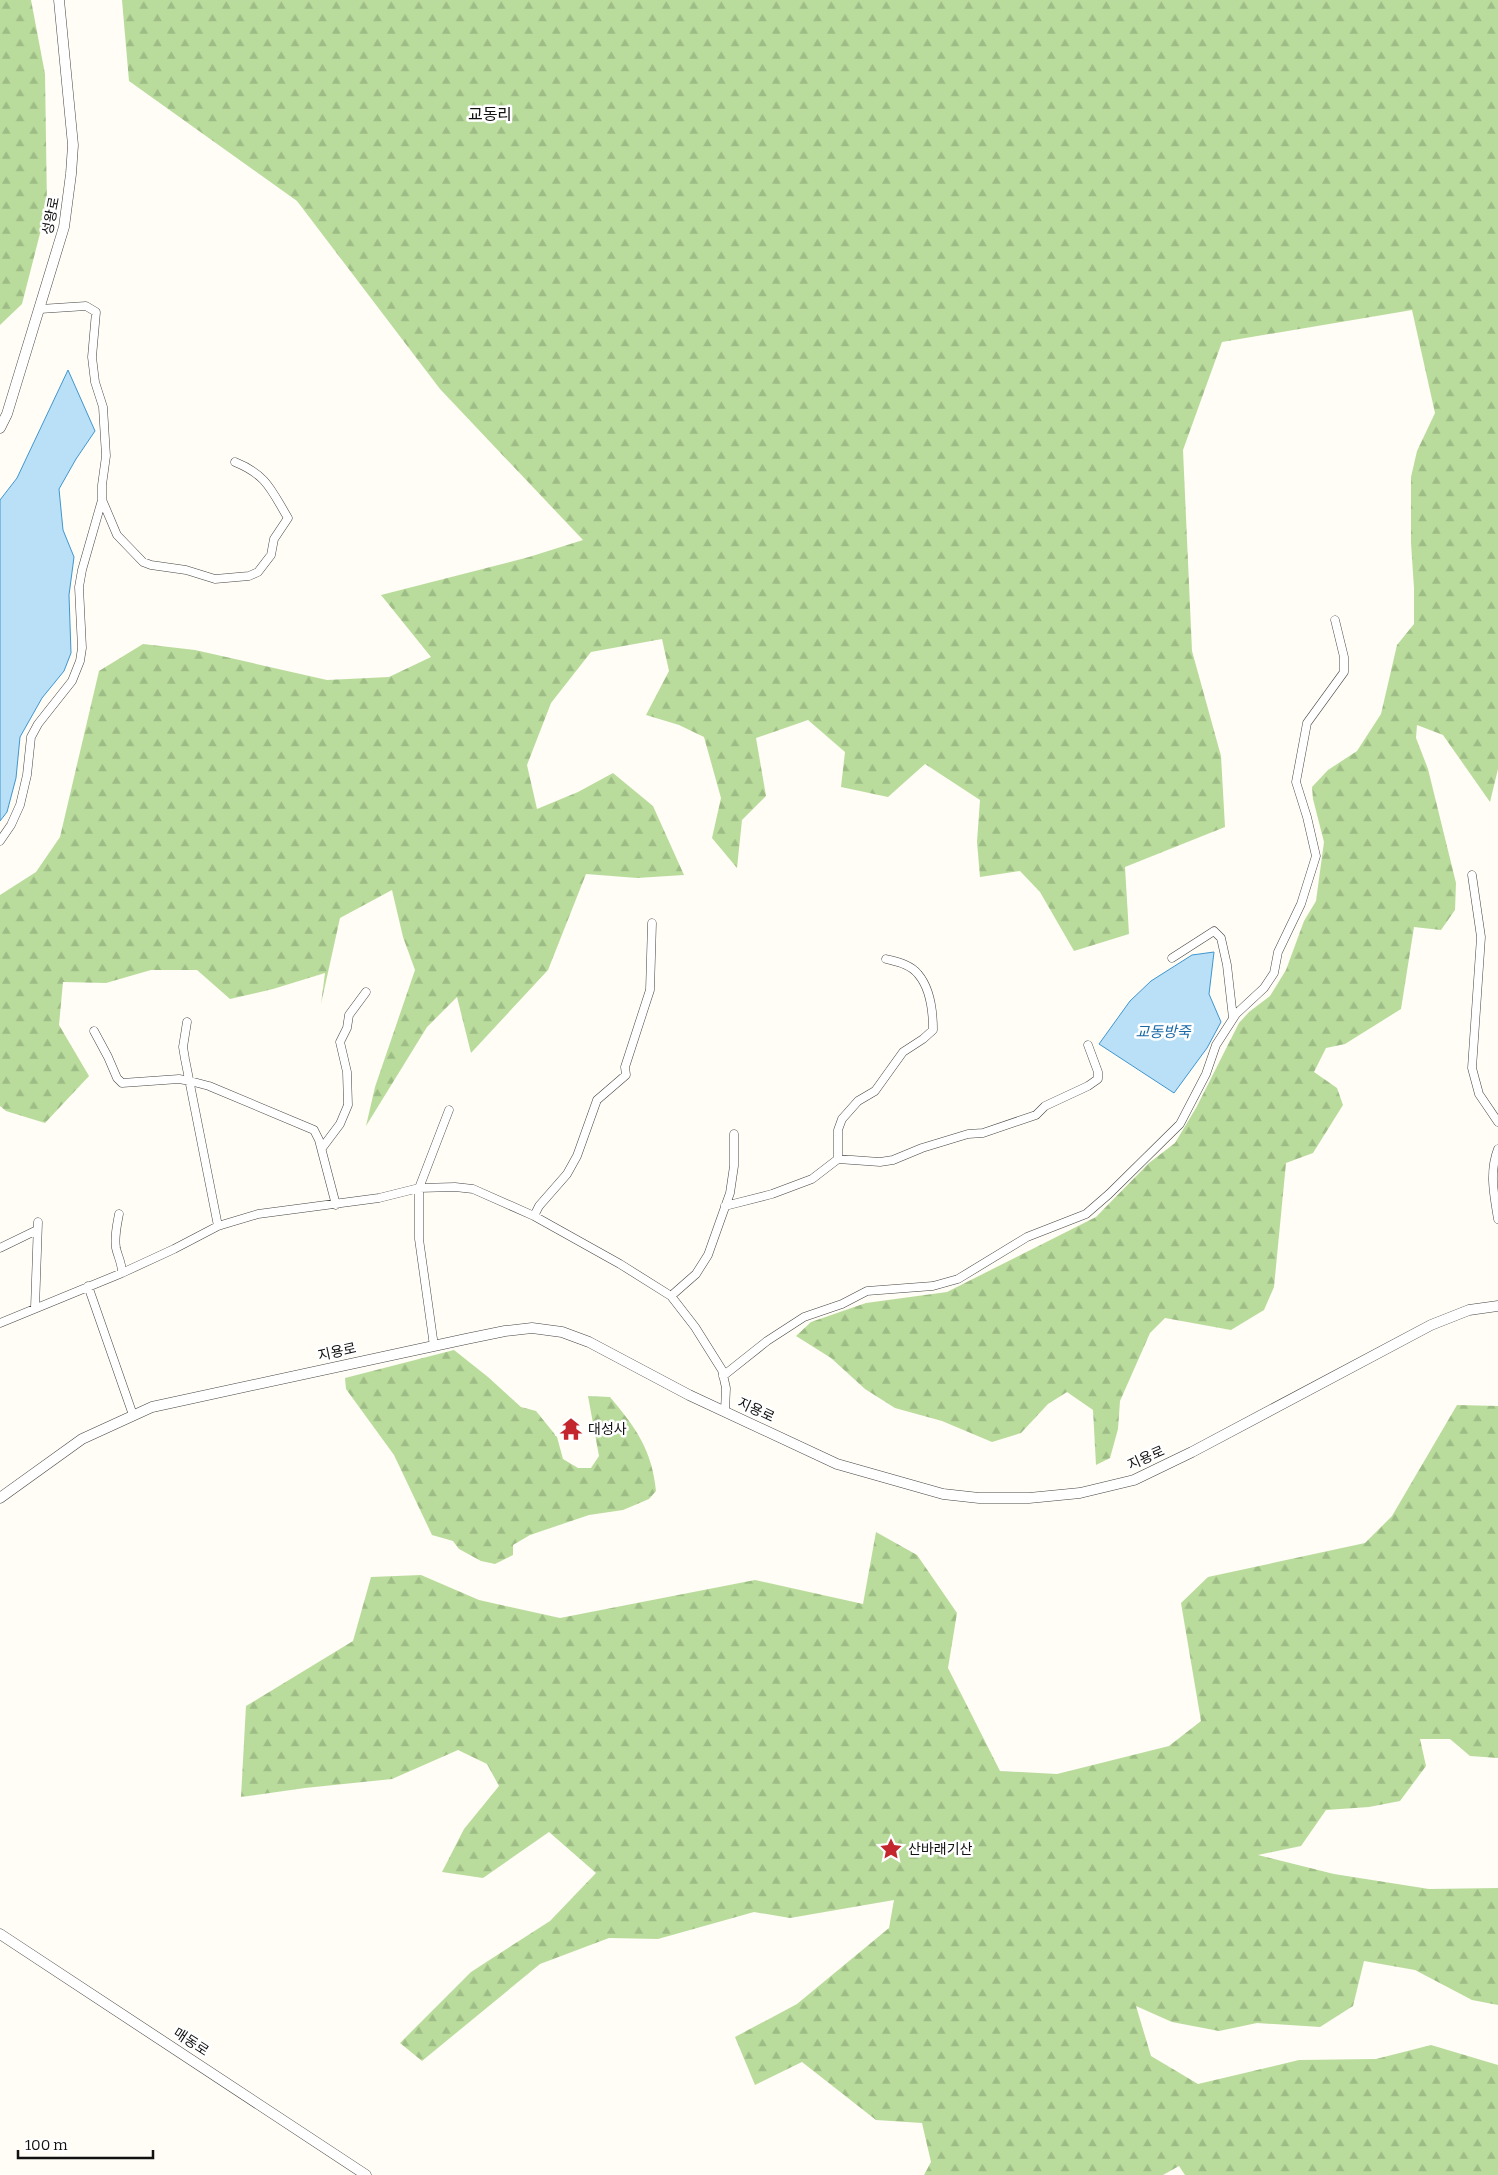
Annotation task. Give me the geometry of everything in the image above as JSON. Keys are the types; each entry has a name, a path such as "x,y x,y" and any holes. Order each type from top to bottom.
{"street":[{"name":"성왕로","path":"0,428 7,414 64,227 73,145 59,0"},
{"path":"0,842 20,806 27,774 31,737 38,724 72,681 80,662 82,648 79,587 102,500 106,456 103,407 95,382 92,357 96,312 86,306 40,309"},
{"path":"102,500 107,516 117,534 143,562 186,570 215,579 249,576 258,572 265,564 271,555 274,539 288,518 263,478 253,469 236,462"},
{"path":"724,1376 767,1341 804,1317 842,1304 868,1291 933,1286 958,1279 1027,1237 1086,1214 1180,1124 1206,1074 1216,1045 1236,1014 1264,988 1274,973 1278,952 1302,904 1316,856 1296,782 1307,723 1344,672 1344,657 1335,620"},
{"path":"1472,875 1481,937 1472,1068 1479,1094 1498,1122"},
{"path":"534,1216 539,1206 567,1174 577,1156 597,1100 626,1075 625,1067 650,990 652,923"},
{"path":"1172,958 1214,931 1222,938 1233,1018"},
{"path":"838,1159 838,1130 842,1119 858,1101 875,1091 903,1052 924,1039 933,1030 933,1015 928,995 918,973 903,963 886,959"},
{"path":"322,1148 340,1124 348,1105 347,1072 340,1042 349,1015 366,992"},
{"path":"187,1022 183,1046 218,1226"},
{"path":"94,1031 117,1078 122,1083 179,1079 190,1081 208,1086 314,1130 322,1148 336,1204"},
{"path":"725,1206 772,1194 812,1178 838,1159 880,1162 893,1160 922,1148 968,1134 983,1133 1036,1115 1046,1106 1088,1086 1098,1079 1098,1072 1088,1045"},
{"path":"434,1346 419,1239 419,1188 449,1110"},
{"path":"671,1296 696,1274 708,1255 730,1193 734,1166 734,1134"},
{"path":"1498,1149 1493,1161 1493,1188 1498,1219"},
{"path":"0,1323 122,1273 218,1226 258,1214 380,1198 419,1188 455,1187 473,1190 534,1216 620,1264 671,1296 695,1327 724,1376 726,1388 725,1411"},
{"path":"119,1214 116,1248 122,1262 122,1273"},
{"path":"0,1248 38,1226 36,1308"},
{"path":"88,1286 134,1415"},
{"name":"지용로","path":"0,1498 82,1439 152,1407 505,1331 532,1328 562,1332 589,1342 690,1395 837,1464 943,1494 979,1498 1029,1498 1080,1493 1134,1480 1192,1452 1431,1325 1469,1310 1498,1306"},
{"name":"매동로","path":"0,1934 366,2175"}],"green space":[{"path":"0,0 31,0 45,74 47,206 22,304 0,325"},
{"path":"122,0 1498,0 1498,769 1490,802 1443,735 1417,725 1416,738 1428,769 1456,883 1455,910 1441,930 1414,927 1401,1009 1345,1044 1326,1048 1314,1072 1337,1088 1343,1105 1313,1153 1286,1163 1274,1287 1264,1310 1231,1330 1165,1318 1150,1333 1120,1401 1118,1429 1110,1458 1096,1465 1093,1410 1067,1392 1048,1404 1021,1433 992,1442 942,1421 895,1408 865,1389 831,1358 796,1336 811,1322 866,1303 947,1292 1096,1217 1149,1163 1175,1143 1196,1108 1239,1023 1249,1012 1270,996 1286,970 1304,921 1316,901 1324,842 1313,799 1312,787 1328,770 1357,751 1381,714 1397,645 1414,624 1411,477 1417,451 1435,413 1412,310 1222,342 1183,450 1192,651 1221,756 1225,827 1125,867 1129,934 1074,951 1040,892 1020,871 980,877 977,842 980,800 925,764 888,797 841,787 845,752 808,720 756,738 766,796 742,820 737,868 712,838 721,798 704,737 679,725 646,715 669,671 662,639 591,652 551,703 527,765 537,809 578,792 613,773 653,806 684,875 637,878 586,874 548,970 471,1053 457,997 427,1027 366,1126 375,1087 415,970 403,937 392,890 340,918 321,1004 325,973 273,989 230,999 197,970 151,970 106,983 63,982 59,1025 89,1076 45,1123 6,1111 0,1106 0,895 36,872 60,837 99,671 143,644 195,650 327,680 389,677 431,657 381,595 529,557 583,540 440,389 297,201 129,81"},
{"path":"454,1350 521,1407 536,1411 557,1437 563,1459 578,1468 591,1468 599,1456 588,1396 610,1397 628,1419 647,1451 656,1491 649,1499 623,1510 589,1515 530,1535 513,1545 513,1555 495,1564 481,1561 459,1549 453,1541 432,1535 394,1455 346,1389 345,1378"},
{"path":"1457,1405 1498,1406 1498,1758 1470,1756 1450,1739 1420,1739 1426,1766 1400,1801 1369,1807 1326,1810 1301,1846 1258,1855 1334,1874 1429,1889 1498,1888 1498,2005 1472,2000 1415,1970 1364,1961 1353,2006 1320,2027 1257,2023 1219,2031 1172,2022 1136,2006 1151,2056 1198,2084 1299,2060 1376,2059 1431,2045 1498,2065 1498,2175 1185,2175 1179,2166 1163,2175 924,2175 931,2162 922,2123 876,2120 802,2062 755,2085 735,2037 797,2004 889,1928 894,1900 790,1918 754,1912 658,1939 609,1938 540,1964 422,2061 400,2043 471,1972 550,1921 596,1873 549,1832 483,1878 442,1872 464,1829 499,1786 487,1764 458,1750 392,1779 241,1797 246,1706 353,1641 371,1577 421,1575 479,1600 560,1618 755,1580 863,1604 876,1532 917,1555 957,1613 948,1668 1000,1771 1057,1774 1169,1746 1201,1721 1181,1603 1208,1577 1365,1543 1392,1516"}],"water":[{"path":"68,370 95,431 59,489 63,530 74,557 69,595 71,653 64,671 42,698 20,737 16,778 7,812 0,821 0,500 17,478"},
{"name":"교동방죽","path":"1214,952 1209,994 1221,1022 1207,1048 1174,1093 1099,1044 1130,1001 1151,981 1192,955"}],"place":[{"name":"대성사","path":"571,1429"},
{"name":"산바래기산","path":"891,1849"}],"district":[{"name":"교동리","path":"490,114"}]}
